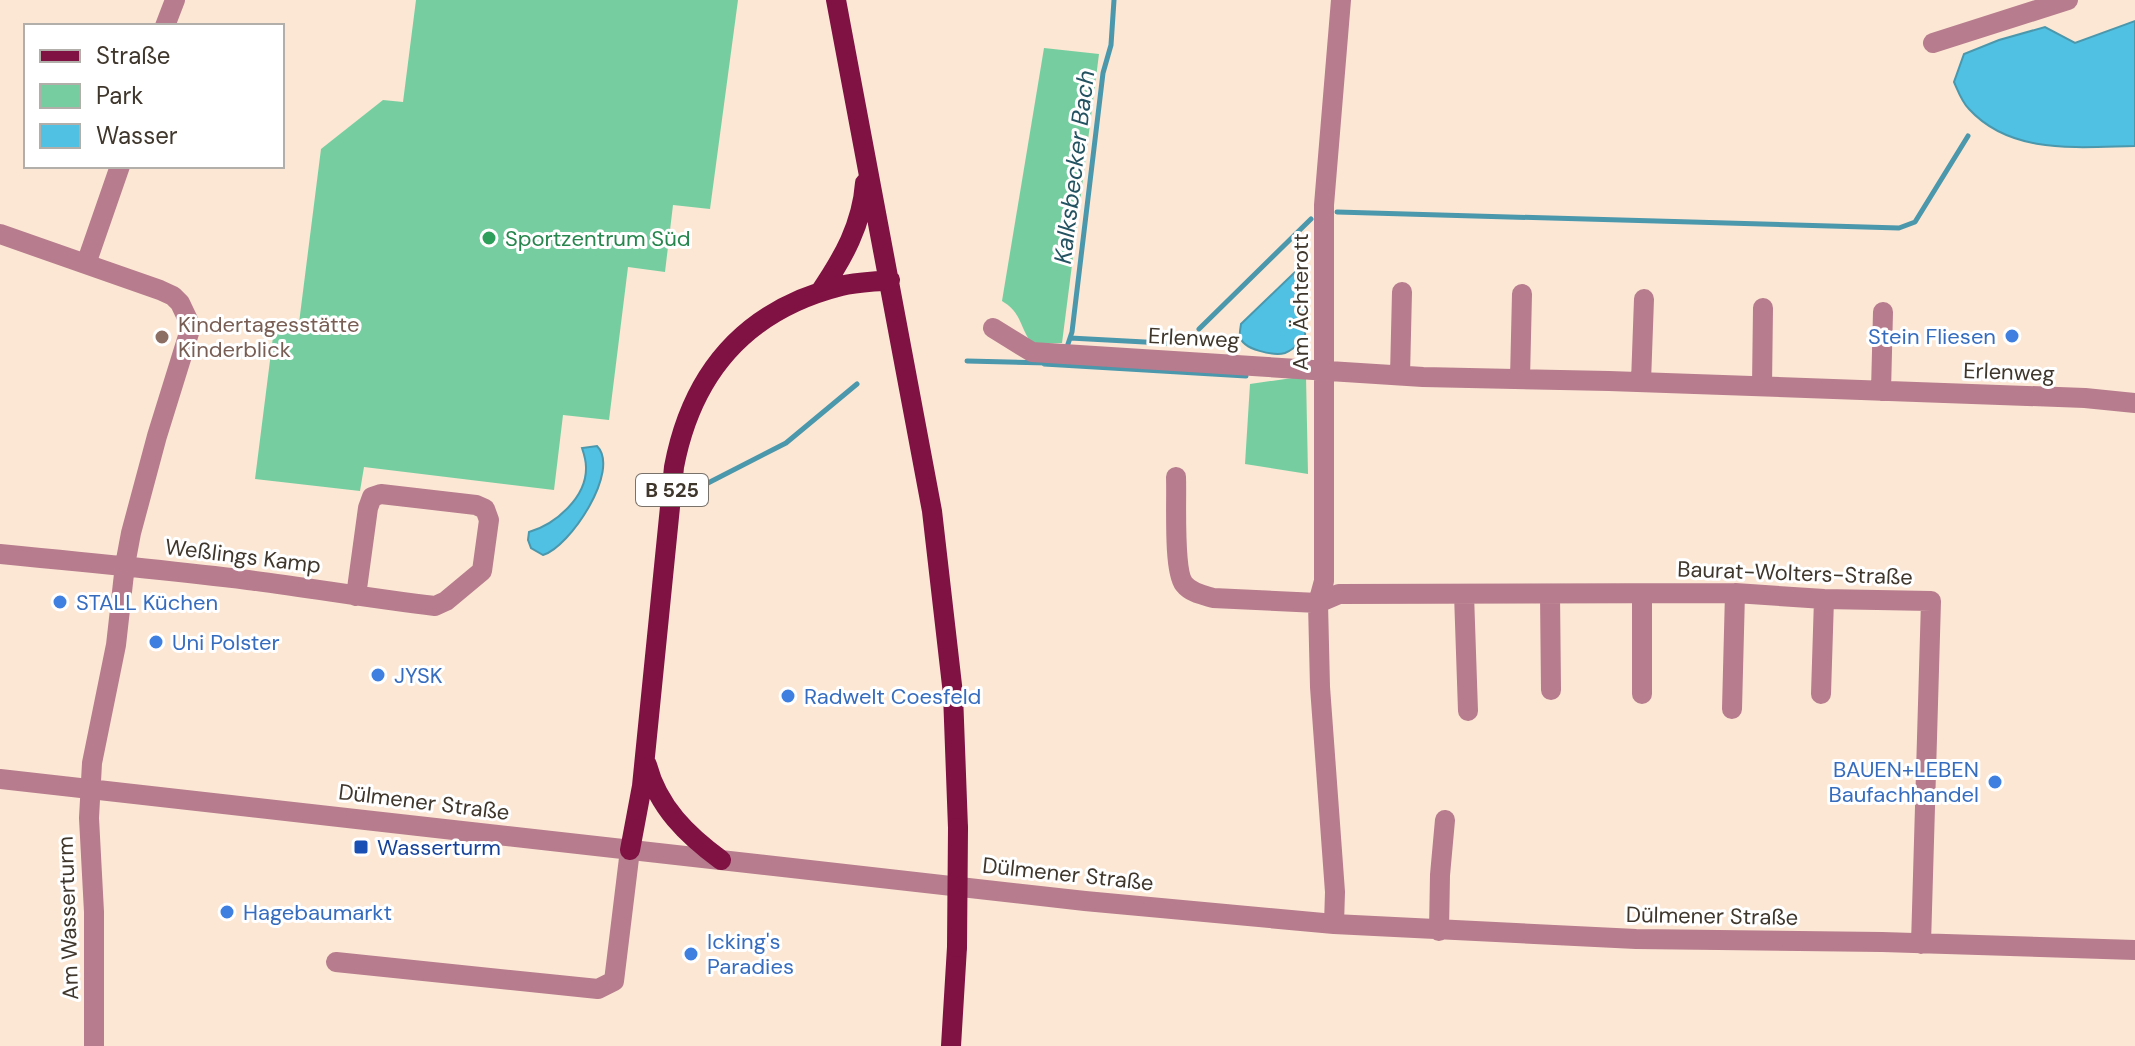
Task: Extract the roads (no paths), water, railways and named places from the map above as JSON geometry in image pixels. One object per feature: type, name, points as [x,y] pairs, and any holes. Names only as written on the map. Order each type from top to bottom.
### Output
[{"type":"main road","points":[[836,0],[932,511],[943,589],[953,694],[958,828],[957,947],[951,1044]]},
{"type":"main road","points":[[820,292],[855,233],[864,202],[867,162]]},
{"type":"main road","name":"B 525","points":[[630,850],[638,814],[674,467],[689,412],[706,378],[742,335],[775,312],[820,292],[845,285],[890,280]]},
{"type":"main road","points":[[643,753],[652,784],[673,817],[694,840],[721,860]]},
{"type":"street","points":[[166,24],[175,0]]},
{"type":"street","name":"Am Ächterott","points":[[1334,924],[1335,892],[1320,687],[1318,603],[1324,581],[1324,205],[1341,0]]},
{"type":"street","points":[[1933,43],[2068,0]]},
{"type":"street","points":[[86,264],[119,168]]},
{"type":"street","points":[[0,234],[173,296],[189,322],[189,333],[157,436],[125,565],[116,645],[89,789]]},
{"type":"street","points":[[1400,375],[1402,292]]},
{"type":"street","points":[[1520,379],[1522,294]]},
{"type":"street","points":[[1641,382],[1644,299]]},
{"type":"street","points":[[1762,386],[1763,308]]},
{"type":"street","points":[[1881,391],[1883,312]]},
{"type":"street","name":"Erlenweg","points":[[993,328],[1032,352],[1400,375],[2085,398],[2135,403]]},
{"type":"street","points":[[1176,477],[1178,571],[1185,585],[1213,598],[1318,603]]},
{"type":"street","name":"Weßlings Kamp","points":[[0,554],[125,565],[356,596],[435,606],[482,571],[489,520],[485,509],[476,505],[381,494],[372,497],[356,596]]},
{"type":"street","points":[[1732,709],[1735,593]]},
{"type":"street","name":"Baurat-Wolters-Straße","points":[[1318,603],[1339,594],[1735,593],[1931,601],[1921,944]]},
{"type":"street","points":[[1464,594],[1468,711]]},
{"type":"street","points":[[1550,594],[1551,690]]},
{"type":"street","points":[[1642,594],[1642,694]]},
{"type":"street","points":[[1821,694],[1824,599]]},
{"type":"street","name":"Dülmener Straße","points":[[0,779],[1085,901],[1334,924],[1439,931],[1768,943],[2135,950]]},
{"type":"street","name":"Am Wasserturm","points":[[89,789],[94,912],[94,1046]]},
{"type":"street","points":[[1439,931],[1445,820]]},
{"type":"street","points":[[336,962],[598,989],[614,981],[630,850]]},
{"type":"water","points":[[2135,21],[2135,146],[2046,145],[2005,134],[1986,124],[1969,109],[1954,82],[1964,54],[1999,40],[2045,27],[2075,43]]},
{"type":"water","points":[[1295,272],[1305,293],[1305,337],[1291,350],[1280,354],[1246,345],[1240,335],[1241,324]]},
{"type":"water","points":[[597,446],[603,457],[598,489],[566,538],[543,555],[531,548],[529,532],[559,516],[576,499],[585,478],[582,448]]},
{"type":"waterway","name":"Kalksbecker Bach","points":[[1068,344],[1072,332],[1103,73],[1111,45],[1114,0]]},
{"type":"waterway","points":[[1337,212],[1899,228],[1915,222],[1968,136]]},
{"type":"waterway","points":[[1199,329],[1311,219]]},
{"type":"waterway","points":[[1070,338],[1182,344],[1189,340]]},
{"type":"waterway","points":[[967,361],[1048,363]]},
{"type":"waterway","points":[[1044,364],[1246,376]]},
{"type":"waterway","points":[[708,483],[786,443],[857,384]]},
{"type":"place","name":"Sportzentrum Süd","points":[[489,238]]},
{"type":"place","name":"Stein Fliesen","points":[[2012,336]]},
{"type":"place","name":"Kindertagesstätte Kinderblick","points":[[162,337]]},
{"type":"place","name":"STALL Küchen","points":[[60,602]]},
{"type":"place","name":"Uni Polster","points":[[156,642]]},
{"type":"place","name":"JYSK","points":[[378,675]]},
{"type":"place","name":"Radwelt Coesfeld","points":[[788,696]]},
{"type":"place","name":"BAUEN+LEBEN Baufachhandel","points":[[1995,782]]},
{"type":"place","name":"Wasserturm","points":[[361,847]]},
{"type":"place","name":"Hagebaumarkt","points":[[227,912]]},
{"type":"place","name":"Icking's Paradies","points":[[691,954]]}]
